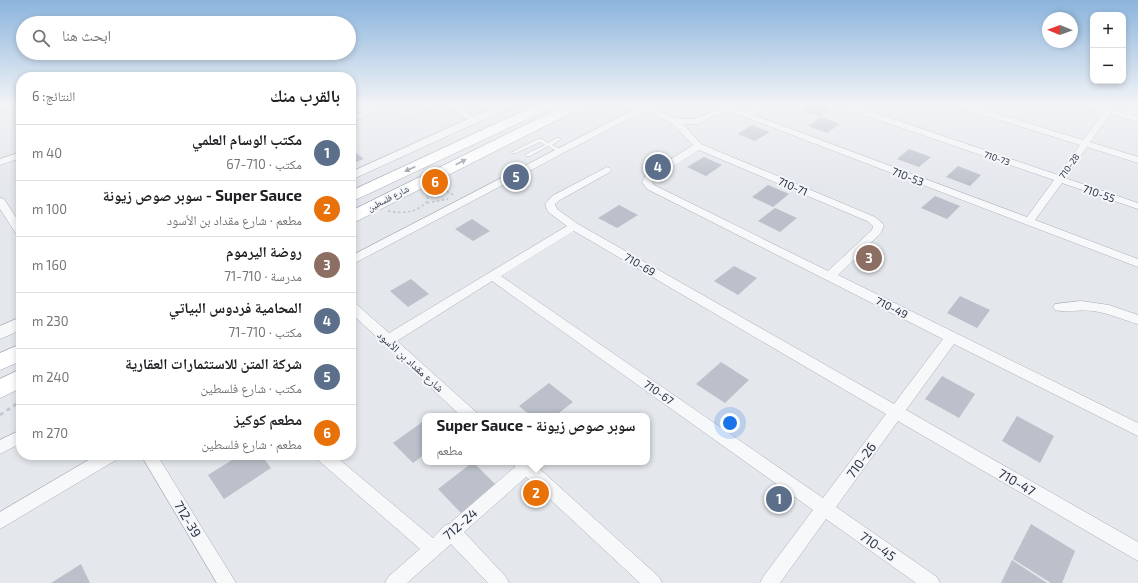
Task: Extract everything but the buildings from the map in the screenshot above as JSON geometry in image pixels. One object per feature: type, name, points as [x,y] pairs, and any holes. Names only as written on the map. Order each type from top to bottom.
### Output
[{"type":"main road","name":"شارع فلسطين","points":[[356,194],[487,132]]},
{"type":"main road","name":"شارع فلسطين","points":[[356,214],[521,132]]},
{"type":"main road","points":[[356,189],[375,185]]},
{"type":"main road","points":[[0,362],[16,355]]},
{"type":"main road","points":[[0,389],[16,381]]},
{"type":"street","points":[[356,174],[447,132]]},
{"type":"street","points":[[356,258],[596,132]]},
{"type":"street","points":[[685,132],[698,146]]},
{"type":"street","name":"710-53","points":[[793,132],[1138,263]]},
{"type":"street","name":"710-73","points":[[923,132],[1060,179]]},
{"type":"street","points":[[1048,132],[1138,160]]},
{"type":"street","name":"710-28","points":[[1029,222],[1093,132]]},
{"type":"street","name":"710-49","points":[[698,146],[649,177],[647,182],[650,187],[1138,430]]},
{"type":"street","name":"710-71","points":[[698,146],[871,219],[879,225],[877,231],[830,276]]},
{"type":"street","points":[[0,162],[16,157]]},
{"type":"street","name":"710-69","points":[[607,170],[556,198],[550,204],[552,210],[574,226],[896,412]]},
{"type":"street","name":"710-55","points":[[1060,179],[1138,206]]},
{"type":"street","points":[[0,201],[16,223]]},
{"type":"street","points":[[388,340],[574,226]]},
{"type":"street","name":"710-67","points":[[493,276],[825,509]]},
{"type":"street","points":[[1059,307],[1078,304],[1110,308],[1138,320]]},
{"type":"street","name":"شارع مقداد بن الأسود","points":[[356,311],[468,413]]},
{"type":"street","points":[[0,333],[16,326]]},
{"type":"street","name":"710-26","points":[[769,583],[952,337]]},
{"type":"street","name":"710-47","points":[[896,412],[1138,552]]},
{"type":"street","points":[[0,447],[16,439]]},
{"type":"street","points":[[0,521],[103,460]]},
{"type":"street","name":"712-39","points":[[152,460],[227,583]]},
{"type":"street","points":[[329,460],[432,548]]},
{"type":"street","name":"712-24","points":[[394,583],[523,465]]},
{"type":"street","points":[[525,465],[653,583]]},
{"type":"street","name":"710-45","points":[[825,509],[931,583]]},
{"type":"street","points":[[451,531],[500,583]]},
{"type":"lane","points":[[528,155],[559,139]]},
{"type":"lane","points":[[514,152],[540,140],[560,151]]},
{"type":"path","points":[[421,182],[428,198],[427,202]]},
{"type":"path","points":[[377,204],[390,212],[404,213],[420,209],[427,202],[441,199],[459,198],[421,182]]},
{"type":"path","points":[[0,415],[16,404]]},
{"type":"place","name":"المحامية فردوس البياتي","points":[[658,167]]},
{"type":"place","name":"شركة المتن للاستثمارات العقارية","points":[[516,177]]},
{"type":"place","name":"مطعم كوكيز","points":[[435,182]]},
{"type":"place","name":"روضة اليرموم","points":[[869,258]]},
{"type":"place","name":"Super Sauce - سوبر صوص زيونة","points":[[536,493]]},
{"type":"place","name":"مكتب الوسام العلمي","points":[[779,499]]}]
